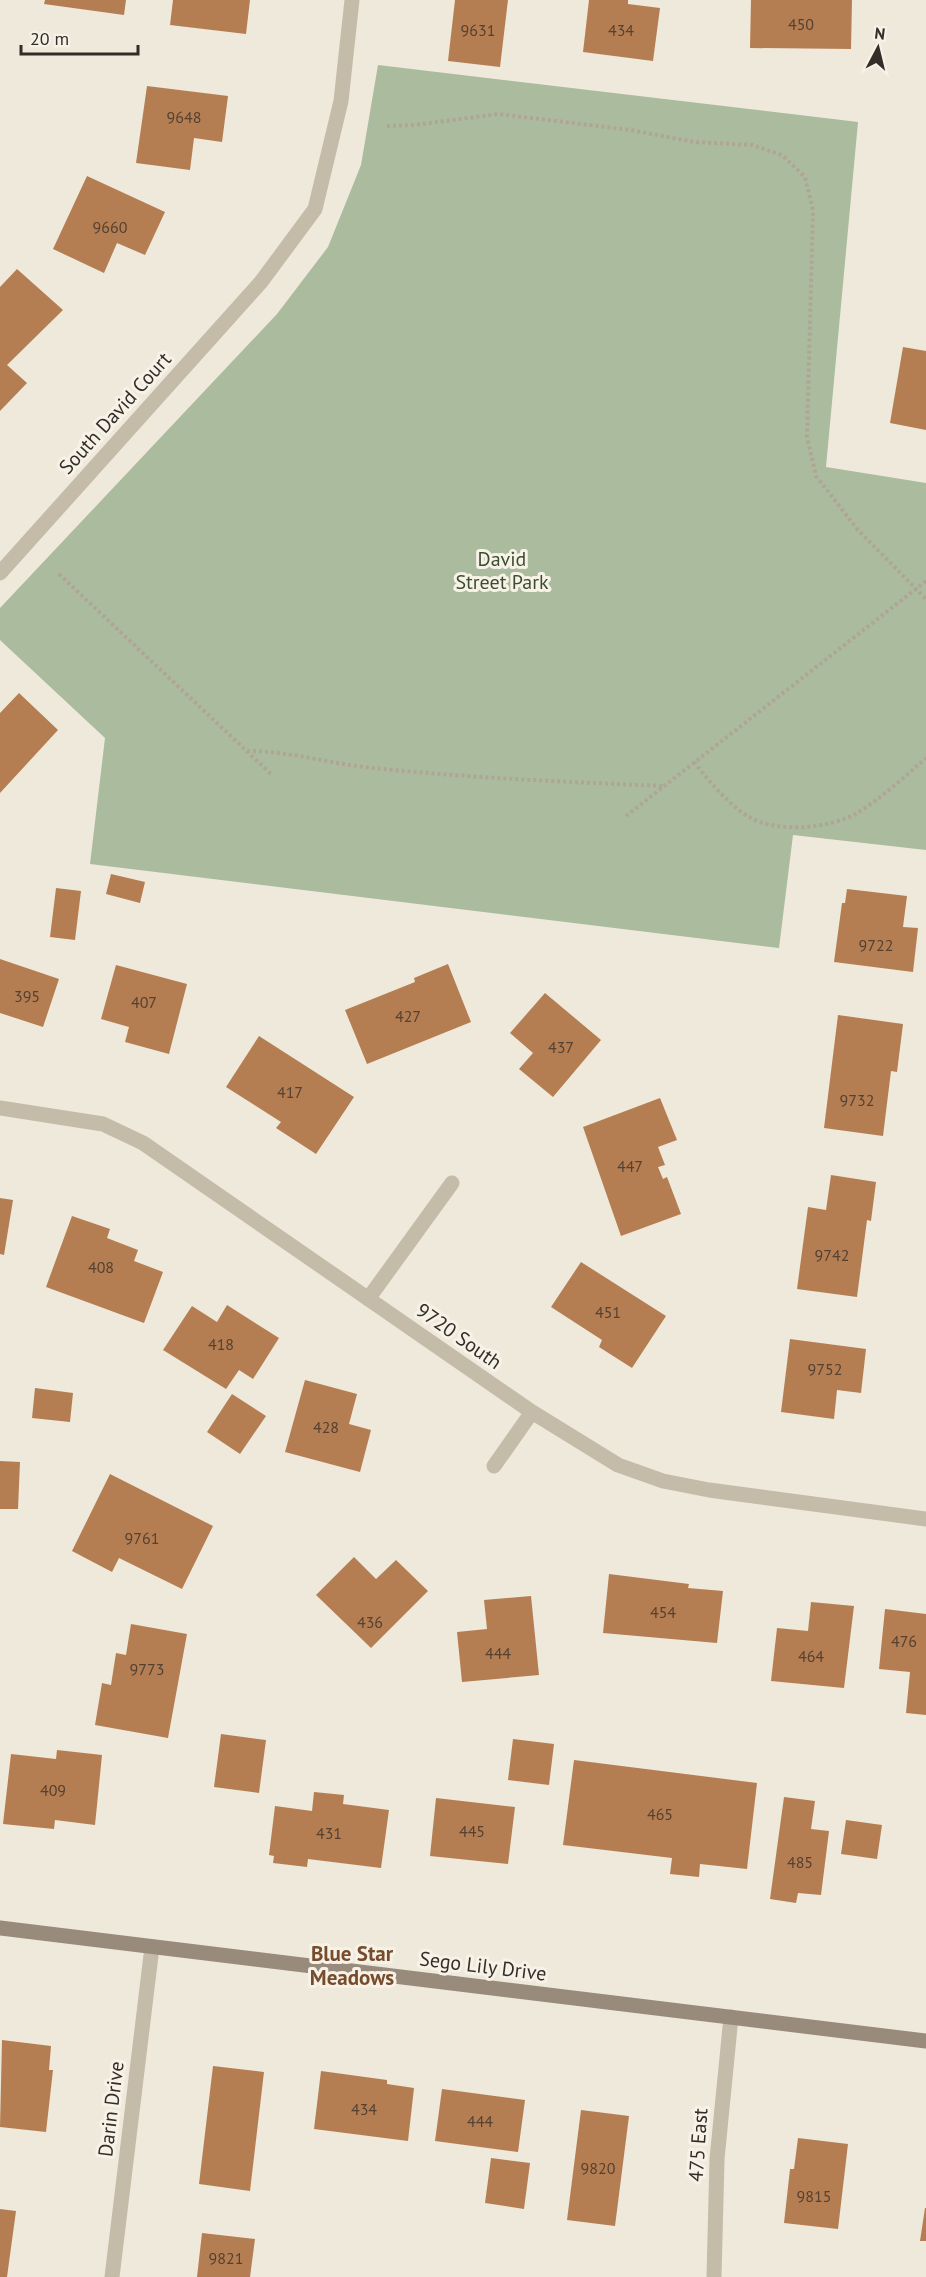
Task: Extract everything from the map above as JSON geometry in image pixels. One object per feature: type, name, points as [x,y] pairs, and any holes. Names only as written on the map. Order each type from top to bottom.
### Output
[{"type":"main road","name":"Sego Lily Drive","points":[[0,1928],[926,2041]]},
{"type":"street","name":"South David Court","points":[[0,573],[261,282],[315,208],[340,101],[352,0]]},
{"type":"street","name":"9720 South","points":[[0,1108],[103,1124],[143,1143],[532,1412],[618,1465],[663,1480],[709,1490],[926,1519]]},
{"type":"street","points":[[368,1299],[452,1183]]},
{"type":"street","points":[[494,1466],[532,1412]]},
{"type":"street","name":"Darin Drive","points":[[112,2277],[152,1947]]},
{"type":"street","name":"475 East","points":[[714,2277],[717,2159],[731,2017]]},
{"type":"path","points":[[387,126],[415,125],[498,114],[631,130],[694,142],[722,141],[752,145],[782,155],[805,177],[813,210],[807,437],[816,476],[858,530],[918,588],[926,599]]},
{"type":"path","points":[[59,574],[271,774]]},
{"type":"path","points":[[626,816],[926,581]]},
{"type":"path","points":[[247,750],[278,751],[342,765],[435,774],[665,786]]},
{"type":"path","points":[[694,762],[718,793],[748,817],[786,827],[820,827],[854,815],[868,806],[926,758]]},
{"type":"green space","name":"David Street Park","points":[[378,65],[858,122],[826,467],[926,483],[926,850],[793,835],[779,948],[90,864],[105,738],[0,640],[0,608],[277,314],[328,247],[361,165]]},
{"type":"building","points":[[45,0],[126,0],[124,15],[44,4]]},
{"type":"building","points":[[173,0],[250,0],[246,34],[170,25]]},
{"type":"building","points":[[455,0],[508,0],[500,67],[448,61]]},
{"type":"building","points":[[589,0],[628,0],[628,4],[660,8],[653,61],[583,52]]},
{"type":"building","points":[[751,0],[852,0],[851,49],[750,48]]},
{"type":"building","points":[[147,86],[228,96],[222,142],[194,138],[190,170],[136,163]]},
{"type":"building","points":[[87,176],[165,212],[145,255],[117,243],[104,273],[53,249]]},
{"type":"building","points":[[17,269],[63,310],[7,365],[27,383],[0,411],[0,287]]},
{"type":"building","points":[[903,347],[926,351],[926,430],[890,423]]},
{"type":"building","points":[[19,693],[58,730],[0,793],[0,713]]},
{"type":"building","points":[[111,874],[145,882],[140,903],[106,894]]},
{"type":"building","points":[[56,888],[81,891],[75,940],[50,937]]},
{"type":"building","points":[[847,889],[907,896],[903,927],[918,928],[913,972],[834,962],[842,903],[845,903]]},
{"type":"building","points":[[0,959],[59,979],[43,1027],[0,1013]]},
{"type":"building","points":[[448,964],[471,1022],[367,1064],[345,1010],[415,982],[414,978]]},
{"type":"building","points":[[116,965],[187,984],[169,1054],[125,1042],[129,1027],[101,1019]]},
{"type":"building","points":[[545,993],[601,1040],[553,1097],[519,1069],[533,1053],[510,1033]]},
{"type":"building","points":[[838,1015],[903,1024],[897,1072],[891,1071],[883,1136],[824,1128]]},
{"type":"building","points":[[259,1036],[354,1097],[316,1154],[276,1128],[281,1122],[226,1087]]},
{"type":"building","points":[[660,1098],[677,1140],[658,1147],[665,1165],[658,1167],[663,1179],[667,1177],[681,1214],[621,1236],[583,1127]]},
{"type":"building","points":[[831,1175],[876,1182],[871,1221],[867,1220],[857,1297],[797,1289],[808,1207],[826,1210]]},
{"type":"building","points":[[0,1198],[13,1200],[4,1255],[0,1254]]},
{"type":"building","points":[[72,1216],[110,1229],[107,1238],[138,1250],[134,1261],[163,1272],[144,1323],[46,1287]]},
{"type":"building","points":[[581,1262],[666,1316],[632,1368],[599,1347],[602,1340],[551,1307]]},
{"type":"building","points":[[227,1305],[279,1338],[253,1379],[239,1370],[226,1389],[163,1350],[192,1306],[217,1322]]},
{"type":"building","points":[[790,1339],[866,1349],[861,1393],[837,1390],[834,1419],[781,1412]]},
{"type":"building","points":[[305,1380],[357,1394],[349,1424],[371,1430],[360,1472],[285,1452]]},
{"type":"building","points":[[35,1388],[73,1393],[70,1422],[32,1418]]},
{"type":"building","points":[[232,1394],[266,1416],[240,1454],[207,1432]]},
{"type":"building","points":[[0,1461],[20,1462],[18,1509],[0,1509]]},
{"type":"building","points":[[110,1474],[213,1526],[182,1589],[119,1558],[112,1572],[72,1551]]},
{"type":"building","points":[[354,1557],[376,1579],[396,1560],[428,1591],[371,1648],[316,1595]]},
{"type":"building","points":[[609,1574],[689,1584],[688,1588],[723,1591],[717,1643],[603,1633]]},
{"type":"building","points":[[531,1596],[539,1675],[462,1682],[457,1632],[487,1629],[484,1600]]},
{"type":"building","points":[[811,1602],[854,1606],[844,1688],[771,1681],[777,1628],[808,1631]]},
{"type":"building","points":[[885,1609],[926,1614],[926,1715],[906,1713],[910,1672],[879,1669]]},
{"type":"building","points":[[131,1624],[187,1634],[168,1738],[95,1725],[102,1683],[111,1685],[116,1653],[126,1655]]},
{"type":"building","points":[[221,1734],[266,1740],[259,1793],[214,1787]]},
{"type":"building","points":[[513,1739],[554,1744],[549,1785],[508,1780]]},
{"type":"building","points":[[57,1750],[102,1755],[95,1825],[55,1820],[54,1829],[3,1824],[11,1754],[56,1759]]},
{"type":"building","points":[[574,1760],[757,1783],[747,1869],[700,1864],[699,1877],[670,1874],[672,1858],[563,1845]]},
{"type":"building","points":[[314,1792],[344,1795],[343,1804],[389,1810],[381,1868],[308,1859],[307,1867],[273,1863],[274,1856],[269,1855],[275,1806],[312,1811]]},
{"type":"building","points":[[784,1797],[815,1801],[811,1829],[829,1831],[821,1895],[798,1893],[796,1903],[770,1899]]},
{"type":"building","points":[[436,1798],[515,1807],[508,1864],[430,1856]]},
{"type":"building","points":[[846,1820],[882,1825],[877,1859],[841,1854]]},
{"type":"building","points":[[2,2040],[51,2046],[49,2070],[53,2070],[46,2132],[0,2127]]},
{"type":"building","points":[[213,2066],[264,2072],[250,2191],[199,2184]]},
{"type":"building","points":[[321,2071],[387,2080],[387,2084],[414,2088],[408,2141],[314,2129]]},
{"type":"building","points":[[442,2089],[525,2100],[518,2152],[435,2141]]},
{"type":"building","points":[[581,2110],[629,2116],[615,2226],[567,2220]]},
{"type":"building","points":[[798,2138],[848,2144],[838,2229],[784,2223],[790,2169],[794,2169]]},
{"type":"building","points":[[491,2158],[530,2163],[524,2209],[485,2203]]},
{"type":"building","points":[[925,2208],[926,2241],[920,2241]]},
{"type":"building","points":[[0,2209],[16,2211],[7,2277],[0,2277]]},
{"type":"building","points":[[202,2233],[255,2239],[250,2277],[197,2277]]},
{"type":"district","name":"Blue Star Meadows","points":[[352,1966]]}]
